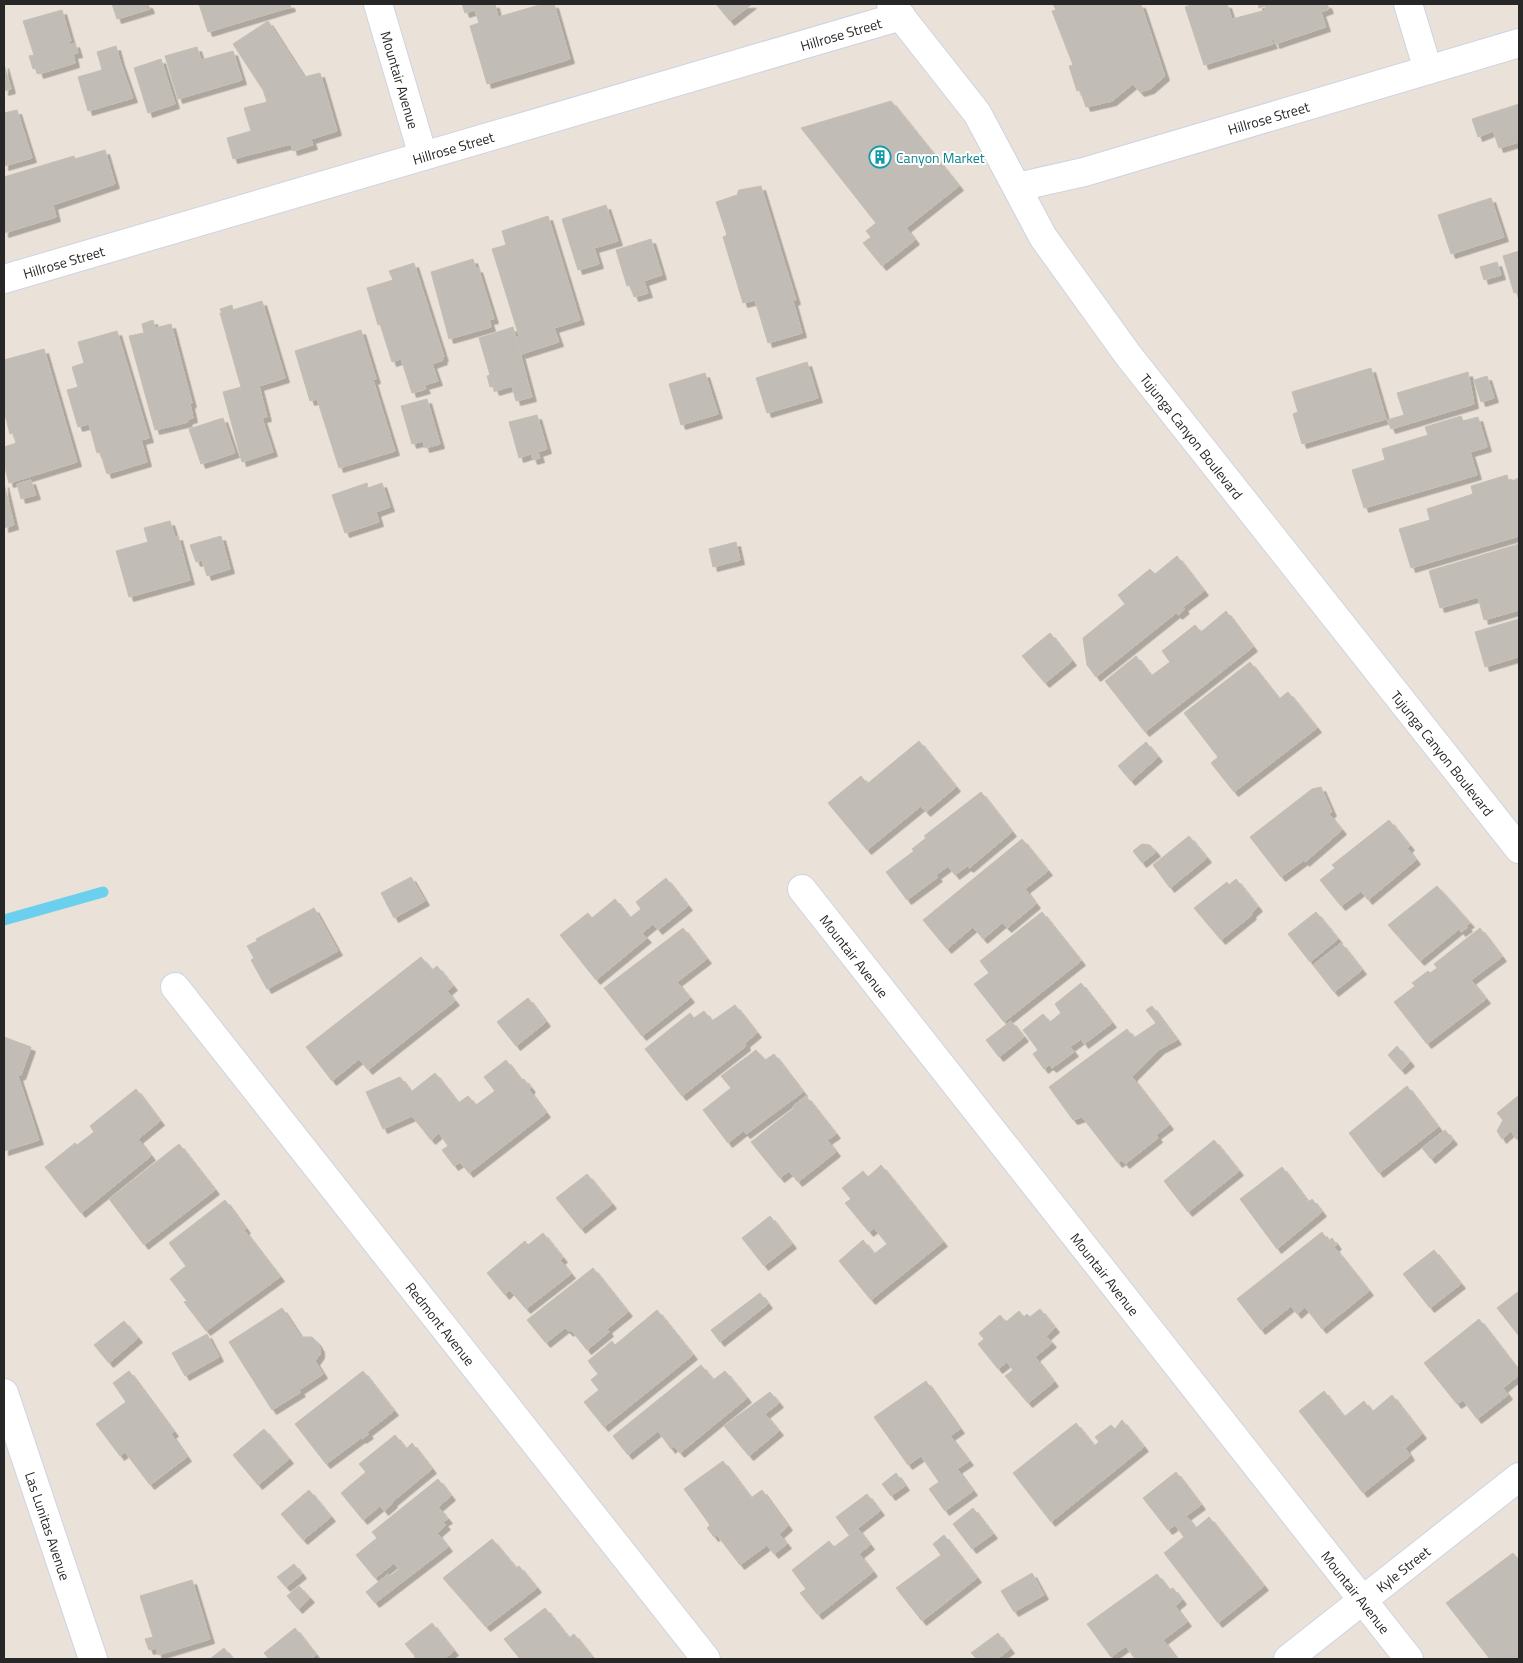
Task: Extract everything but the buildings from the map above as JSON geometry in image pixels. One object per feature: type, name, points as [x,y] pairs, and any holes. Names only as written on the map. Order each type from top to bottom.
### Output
[{"type":"street","name":"Mountair Avenue","points":[[378,4],[423,156]]},
{"type":"street","points":[[1408,4],[1428,70]]},
{"type":"street","name":"Hillrose Street","points":[[4,279],[423,156],[896,10]]},
{"type":"street","name":"Tujunga Canyon Boulevard","points":[[896,10],[977,113],[1018,187],[1042,236],[1128,355],[1519,849]]},
{"type":"street","name":"Hillrose Street","points":[[1018,187],[1084,172],[1519,44]]},
{"type":"street","name":"Mountair Avenue","points":[[802,889],[1410,1659]]},
{"type":"street","name":"Redmont Avenue","points":[[176,987],[706,1659]]},
{"type":"street","name":"Las Lunitas Avenue","points":[[4,1392],[93,1659]]},
{"type":"street","name":"Kyle Street","points":[[1288,1659],[1519,1477]]},
{"type":"waterway","points":[[4,920],[103,892]]},
{"type":"place","name":"Canyon Market","points":[[880,157]]}]
